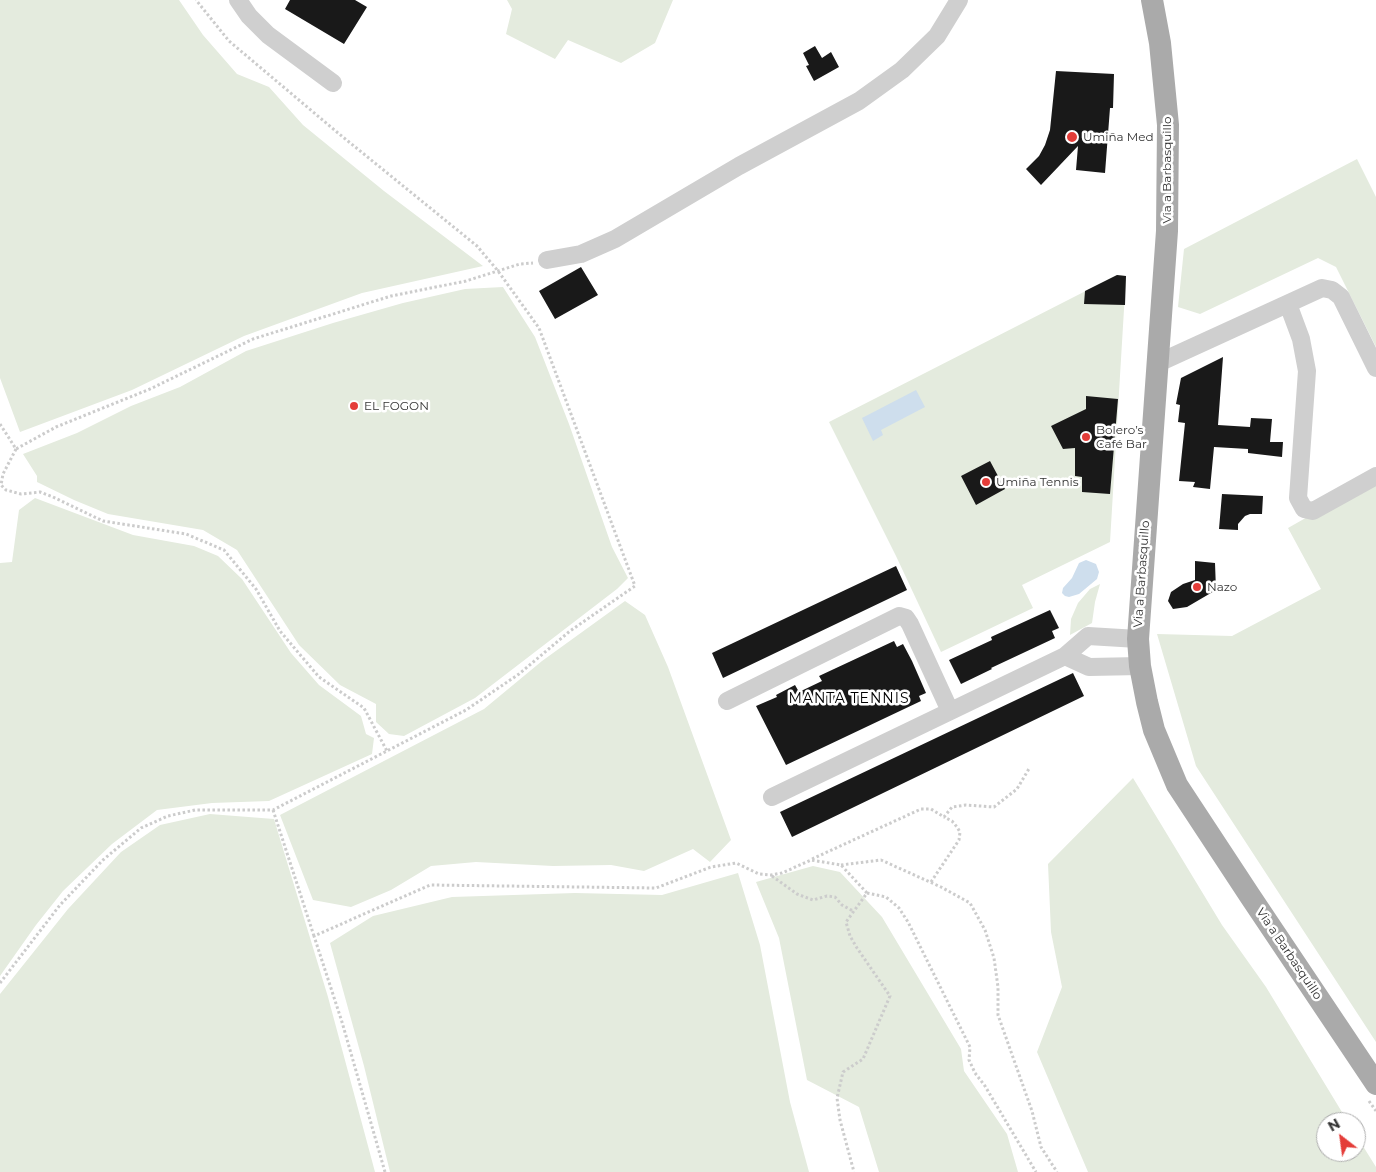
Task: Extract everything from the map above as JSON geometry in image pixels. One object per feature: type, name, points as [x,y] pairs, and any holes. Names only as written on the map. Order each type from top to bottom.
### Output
[{"type":"main road","name":"Via a Barbasquillo","points":[[1152,0],[1160,43],[1168,125],[1167,231],[1156,364],[1138,638],[1140,666],[1154,730],[1177,785],[1250,896],[1370,1090]]},
{"type":"street","points":[[238,0],[249,16],[268,35],[333,83]]},
{"type":"street","points":[[548,260],[581,254],[615,239],[739,166],[858,100],[902,70],[937,36],[959,0]]},
{"type":"street","points":[[1156,364],[1322,288],[1332,290],[1341,297],[1376,368]]},
{"type":"street","points":[[1288,304],[1301,339],[1306,371],[1304,435],[1298,498],[1304,509],[1313,511],[1376,476]]},
{"type":"street","points":[[727,701],[899,616],[906,618],[910,624],[950,711]]},
{"type":"street","points":[[772,797],[1065,656],[1088,636],[1138,638]]},
{"type":"street","points":[[1065,656],[1089,667],[1140,666]]},
{"type":"path","points":[[0,983],[60,905],[103,860],[141,828],[168,816],[195,810],[273,810],[466,710],[520,674],[570,631],[635,586],[539,328],[498,271],[477,246],[229,41],[196,0]]},
{"type":"path","points":[[387,751],[364,708],[319,677],[280,631],[256,589],[224,550],[186,534],[103,521],[40,492],[21,494],[6,490],[1,485],[3,474],[16,449],[56,427],[150,389],[253,339],[391,296],[466,281],[520,264]]},
{"type":"path","points":[[0,424],[16,449]]},
{"type":"path","points":[[944,817],[952,807],[966,805],[994,807],[1017,789],[1030,767]]},
{"type":"path","points":[[314,936],[430,884],[656,888],[711,867],[736,863],[759,874],[771,875],[782,873],[921,809],[931,810],[952,821],[960,832],[959,840],[931,882]]},
{"type":"path","points":[[273,810],[342,1022],[385,1172]]},
{"type":"path","points":[[811,860],[840,865],[882,860],[931,882],[970,903],[985,930],[994,958],[998,987],[998,1015],[1032,1111],[1041,1147],[1057,1172]]},
{"type":"path","points":[[840,865],[867,893],[886,897],[899,908],[908,922],[970,1047],[969,1060],[975,1073],[1036,1172]]},
{"type":"path","points":[[771,875],[797,894],[813,900],[827,896],[836,897],[842,905],[853,911]]},
{"type":"path","points":[[854,1172],[840,1120],[837,1098],[843,1072],[863,1059],[890,996],[850,936],[846,922],[867,893]]},
{"type":"path","points":[[1370,1090],[1376,1112]]},
{"type":"shaded area","points":[[0,0],[179,0],[203,35],[237,74],[269,87],[303,125],[384,191],[483,266],[362,293],[244,336],[132,390],[20,432],[0,378]]},
{"type":"shaded area","points":[[507,0],[673,0],[655,43],[621,63],[568,40],[555,59],[506,34],[512,9]]},
{"type":"shaded area","points":[[1357,159],[1376,197],[1376,347],[1336,267],[1318,258],[1200,314],[1178,307],[1184,249]]},
{"type":"shaded area","name":"Umiña Tennis","points":[[1117,275],[1126,276],[1110,542],[1022,585],[1033,608],[941,652],[896,556],[829,422]]},
{"type":"shaded area","points":[[503,287],[535,337],[569,424],[612,547],[628,578],[617,589],[475,698],[404,736],[389,734],[376,722],[376,704],[340,685],[299,645],[237,550],[203,530],[108,514],[74,500],[37,482],[37,476],[23,454],[77,433],[131,406],[180,387],[246,351],[403,303],[465,289]]},
{"type":"shaded area","points":[[1376,478],[1376,1042],[1196,766],[1157,634],[1232,636],[1321,589],[1288,528]]},
{"type":"shaded area","points":[[35,498],[133,535],[194,546],[218,556],[242,579],[291,653],[319,685],[361,716],[366,734],[374,738],[372,754],[269,801],[212,803],[157,810],[112,844],[63,891],[0,976],[0,563],[12,562],[19,510]]},
{"type":"shaded area","points":[[1100,584],[1092,623],[1070,635],[1071,619],[1078,603],[1090,589]]},
{"type":"shaded area","points":[[625,601],[645,615],[668,667],[731,840],[710,862],[693,849],[644,871],[611,865],[553,866],[476,862],[431,866],[391,890],[351,907],[313,900],[280,815],[484,709],[542,661]]},
{"type":"shaded area","points":[[1133,778],[1222,925],[1266,987],[1342,1112],[1316,1112],[1316,1162],[1366,1162],[1366,1151],[1376,1167],[1376,1172],[1088,1172],[1037,1052],[1062,987],[1051,932],[1048,864]]},
{"type":"shaded area","points":[[210,814],[274,819],[328,997],[375,1172],[0,1172],[0,994],[68,909],[121,852],[160,825]]},
{"type":"shaded area","points":[[813,866],[840,872],[882,917],[961,1049],[964,1071],[1007,1134],[1018,1172],[879,1172],[859,1107],[807,1080],[779,938],[756,882]]},
{"type":"shaded area","points":[[738,873],[760,945],[790,1102],[809,1172],[390,1172],[364,1066],[330,943],[373,916],[452,897],[575,893],[662,895]]},
{"type":"water","points":[[916,390],[925,407],[881,430],[883,435],[873,441],[862,418]]},
{"type":"water","points":[[1086,560],[1096,564],[1099,572],[1097,579],[1079,594],[1069,597],[1065,596],[1062,593],[1063,588],[1072,578],[1079,563]]},
{"type":"building","points":[[290,0],[355,0],[367,7],[344,44],[285,9]]},
{"type":"building","points":[[815,46],[822,58],[831,52],[839,67],[814,81],[806,66],[809,65],[803,53]]},
{"type":"building","points":[[1056,71],[1114,74],[1113,108],[1110,108],[1105,173],[1076,170],[1078,146],[1041,185],[1026,169],[1039,156],[1050,130]]},
{"type":"building","points":[[581,267],[598,295],[555,319],[539,291]]},
{"type":"building","points":[[1117,275],[1126,276],[1125,305],[1084,304],[1085,291]]},
{"type":"building","points":[[1223,357],[1218,425],[1250,427],[1251,418],[1272,419],[1270,442],[1283,442],[1282,457],[1248,453],[1248,449],[1214,447],[1210,489],[1193,487],[1195,482],[1179,481],[1185,423],[1178,422],[1180,405],[1176,404],[1181,378]]},
{"type":"building","name":"Bolero’s Café Bar","points":[[1086,396],[1118,399],[1110,494],[1082,492],[1082,477],[1075,476],[1075,448],[1063,449],[1051,426],[1086,409]]},
{"type":"building","points":[[990,461],[1005,489],[976,505],[961,476]]},
{"type":"building","points":[[1222,494],[1263,496],[1262,514],[1245,516],[1238,524],[1238,530],[1219,529]]},
{"type":"building","name":"Nazo","points":[[1195,561],[1215,563],[1216,590],[1187,607],[1173,609],[1168,601],[1171,592],[1183,584],[1195,580]]},
{"type":"building","points":[[896,566],[907,590],[723,678],[712,653]]},
{"type":"building","points":[[1050,610],[1059,628],[1052,631],[1055,638],[961,684],[949,660],[992,640],[991,637]]},
{"type":"building","points":[[894,641],[897,647],[903,644],[912,661],[926,693],[919,696],[921,701],[786,765],[756,706],[777,697],[776,695],[795,685],[799,692],[822,681],[819,676]]},
{"type":"building","points":[[1073,673],[1084,696],[792,837],[780,812]]},
{"type":"place","name":"Umiña Med","points":[[1072,137]]},
{"type":"place","name":"EL FOGON","points":[[354,406]]},
{"type":"place","name":"Bolero’s Café Bar","points":[[1086,437]]},
{"type":"place","name":"Umiña Tennis","points":[[986,482]]},
{"type":"place","name":"Nazo","points":[[1197,587]]},
{"type":"district","name":"MANTA TENNIS","points":[[849,699]]}]
